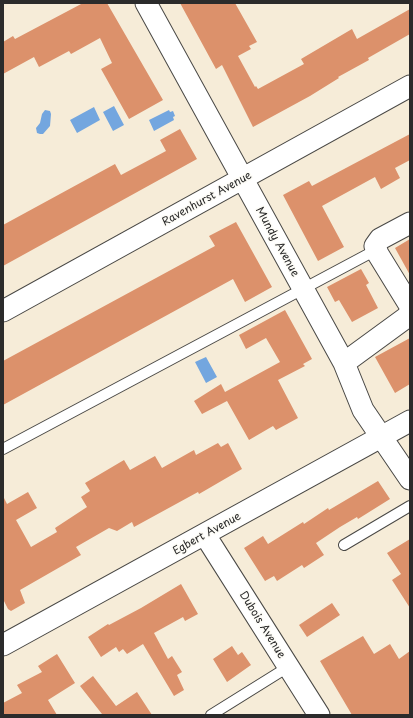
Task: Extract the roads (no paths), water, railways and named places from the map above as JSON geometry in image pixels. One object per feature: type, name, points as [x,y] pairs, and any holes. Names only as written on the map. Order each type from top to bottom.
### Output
[{"type":"street","name":"Mundy Avenue","points":[[146,3],[344,363],[363,410],[410,479]]},
{"type":"street","name":"Ravenhurst Avenue","points":[[3,311],[410,86]]},
{"type":"street","points":[[410,223],[380,239],[375,246],[410,306]]},
{"type":"street","points":[[344,363],[407,317],[410,312]]},
{"type":"street","name":"Egbert Avenue","points":[[3,645],[410,421]]},
{"type":"street","name":"Dubois Avenue","points":[[205,535],[319,715]]},
{"type":"lane","points":[[3,449],[376,250]]},
{"type":"lane","points":[[344,545],[410,506]]},
{"type":"lane","points":[[211,715],[288,667]]},
{"type":"water","points":[[114,106],[124,125],[113,131],[103,112]]},
{"type":"water","points":[[94,107],[100,120],[77,133],[70,120]]},
{"type":"water","points":[[45,110],[50,111],[51,114],[50,126],[43,134],[40,134],[37,133],[36,128],[40,123],[42,114]]},
{"type":"water","points":[[169,110],[170,112],[173,111],[175,116],[173,117],[174,120],[154,131],[149,120]]},
{"type":"water","points":[[206,357],[217,377],[206,383],[195,362]]}]
